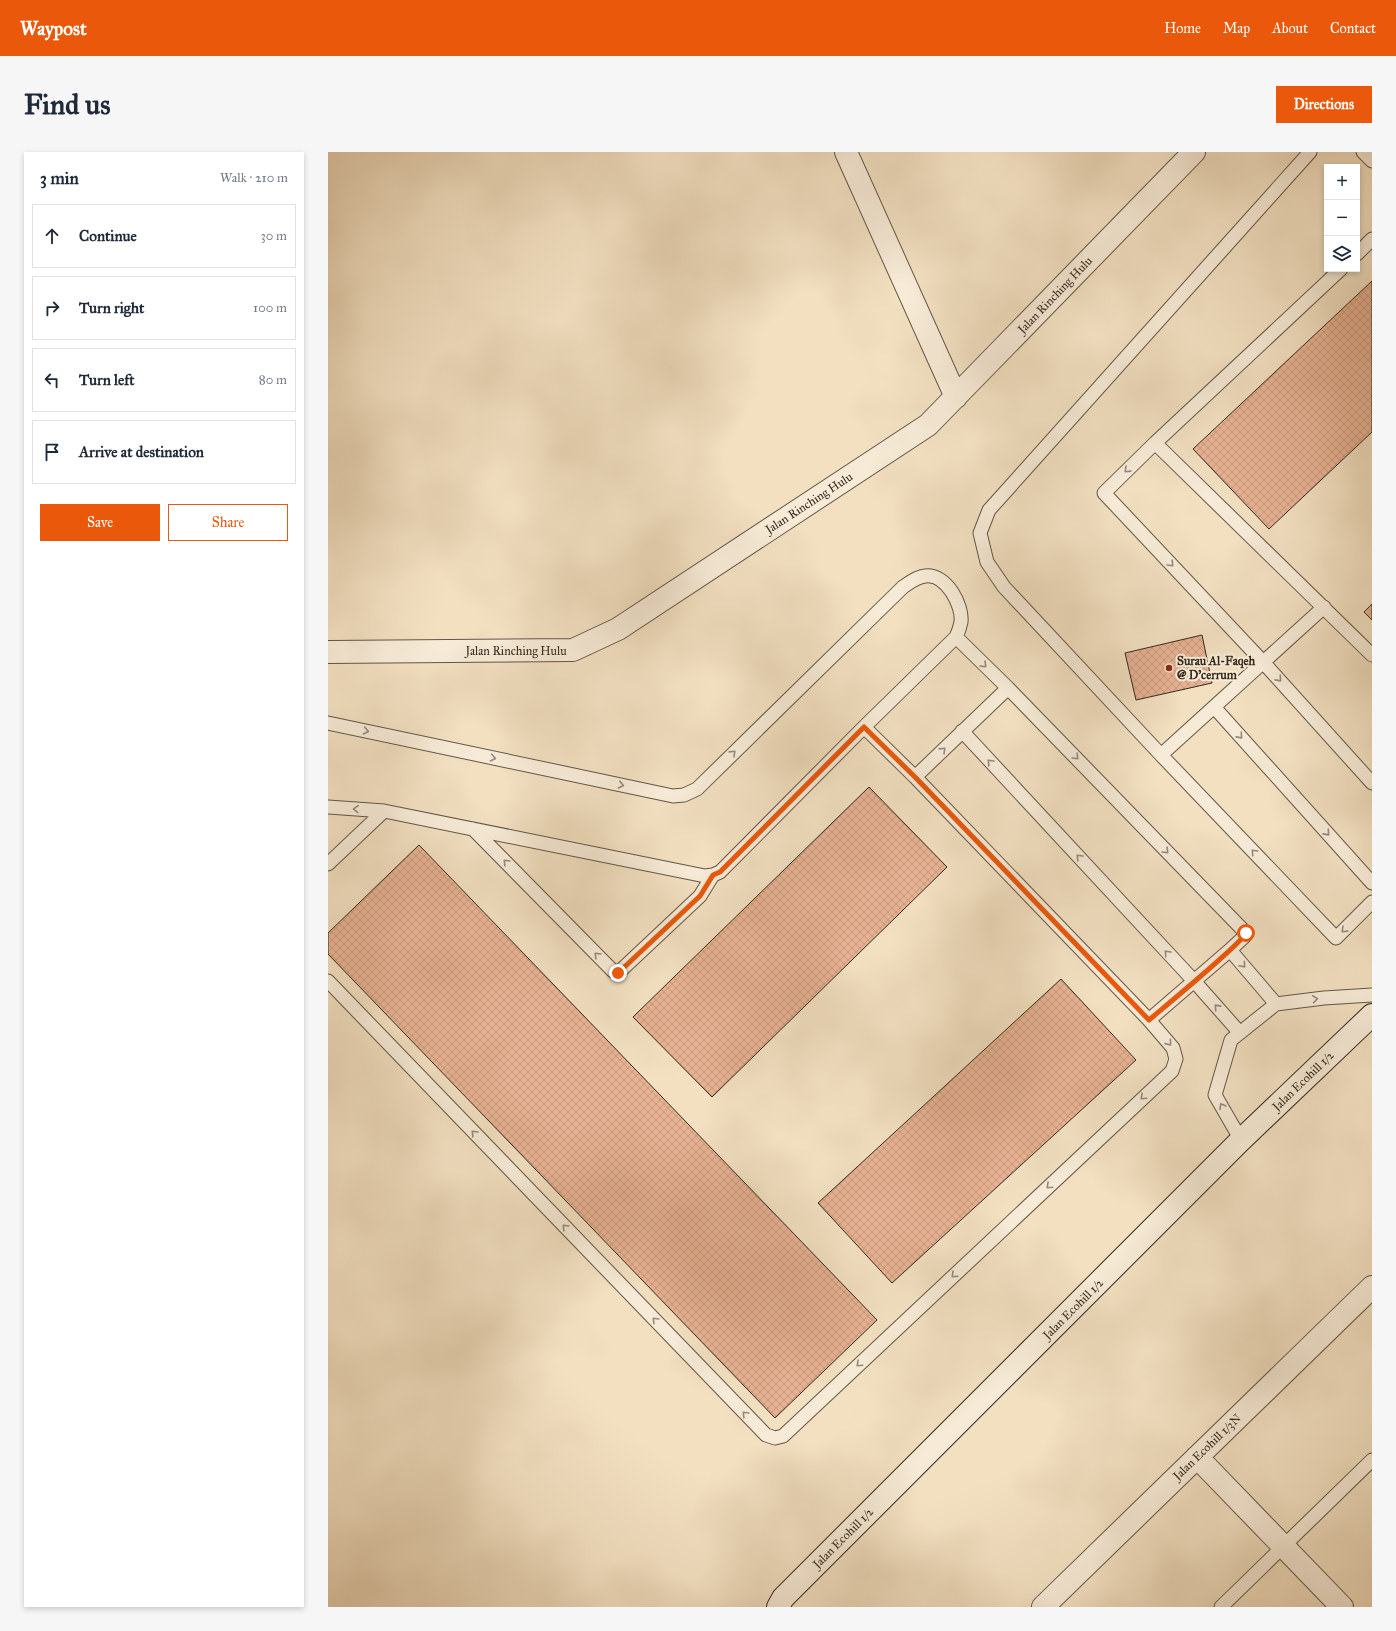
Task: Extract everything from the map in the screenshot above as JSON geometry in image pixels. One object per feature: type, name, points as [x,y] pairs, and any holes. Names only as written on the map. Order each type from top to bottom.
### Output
[{"type":"street","points":[[846,152],[956,397]]},
{"type":"street","name":"Jalan Rinching Hulu","points":[[328,652],[573,650],[618,628],[922,430],[956,397],[1194,152]]},
{"type":"street","name":"Jalan Ecohill 1/2","points":[[778,1607],[789,1593],[1241,1140],[1372,1015]]},
{"type":"street","name":"Jalan Ecohill 1/3N","points":[[1043,1607],[1372,1287]]},
{"type":"street","points":[[1197,1457],[1342,1607]]},
{"type":"lane","points":[[1310,152],[989,510],[980,533],[987,562],[1004,587],[1161,755],[1336,938],[1372,902]]},
{"type":"lane","points":[[1363,152],[1372,161]]},
{"type":"lane","points":[[1360,251],[1372,239]]},
{"type":"lane","points":[[1338,272],[1155,443],[1104,493],[1264,662],[1372,783]]},
{"type":"lane","points":[[1155,443],[1372,655]]},
{"type":"lane","points":[[328,723],[673,796],[684,795],[697,789],[903,587],[914,579],[926,575],[940,579],[950,590],[959,608],[961,622],[956,638],[864,727],[720,872],[713,875],[705,876],[384,811],[328,807]]},
{"type":"lane","points":[[1161,755],[1324,607]]},
{"type":"lane","points":[[956,638],[1008,688],[1246,933],[1245,936],[1230,950],[1149,1020]]},
{"type":"lane","points":[[915,777],[1008,688]]},
{"type":"lane","points":[[1214,707],[1372,883]]},
{"type":"lane","points":[[328,981],[766,1435],[775,1438],[783,1436],[1172,1071],[1176,1059],[1173,1048],[1149,1020],[915,777],[864,727]]},
{"type":"lane","points":[[962,731],[1194,981],[1240,1033]]},
{"type":"lane","points":[[328,864],[384,811]]},
{"type":"lane","points":[[473,829],[613,971],[618,973],[700,896],[713,875]]},
{"type":"lane","points":[[1230,950],[1276,1004]]},
{"type":"lane","points":[[1241,1140],[1215,1096],[1231,1040],[1276,1004],[1324,998],[1372,995]]},
{"type":"lane","points":[[1221,1607],[1372,1460]]},
{"type":"building","points":[[1372,281],[1372,432],[1269,529],[1193,449]]},
{"type":"building","points":[[1372,604],[1372,620],[1364,612]]},
{"type":"building","name":"Surau Al-Faqeh @ D'cerrum","points":[[1202,635],[1212,683],[1136,700],[1125,653]]},
{"type":"building","points":[[869,787],[947,867],[712,1097],[633,1017]]},
{"type":"building","points":[[419,845],[877,1320],[775,1418],[328,954],[328,933]]},
{"type":"building","points":[[1061,979],[1136,1060],[892,1283],[818,1203]]},
{"type":"place","name":"Surau Al-Faqeh @ D'cerrum","points":[[1169,668]]},
{"type":"route","points":[[618,973],[623,970],[700,896],[713,875],[720,872],[864,727],[915,777],[1149,1020],[1230,950],[1245,936],[1246,933]]}]
